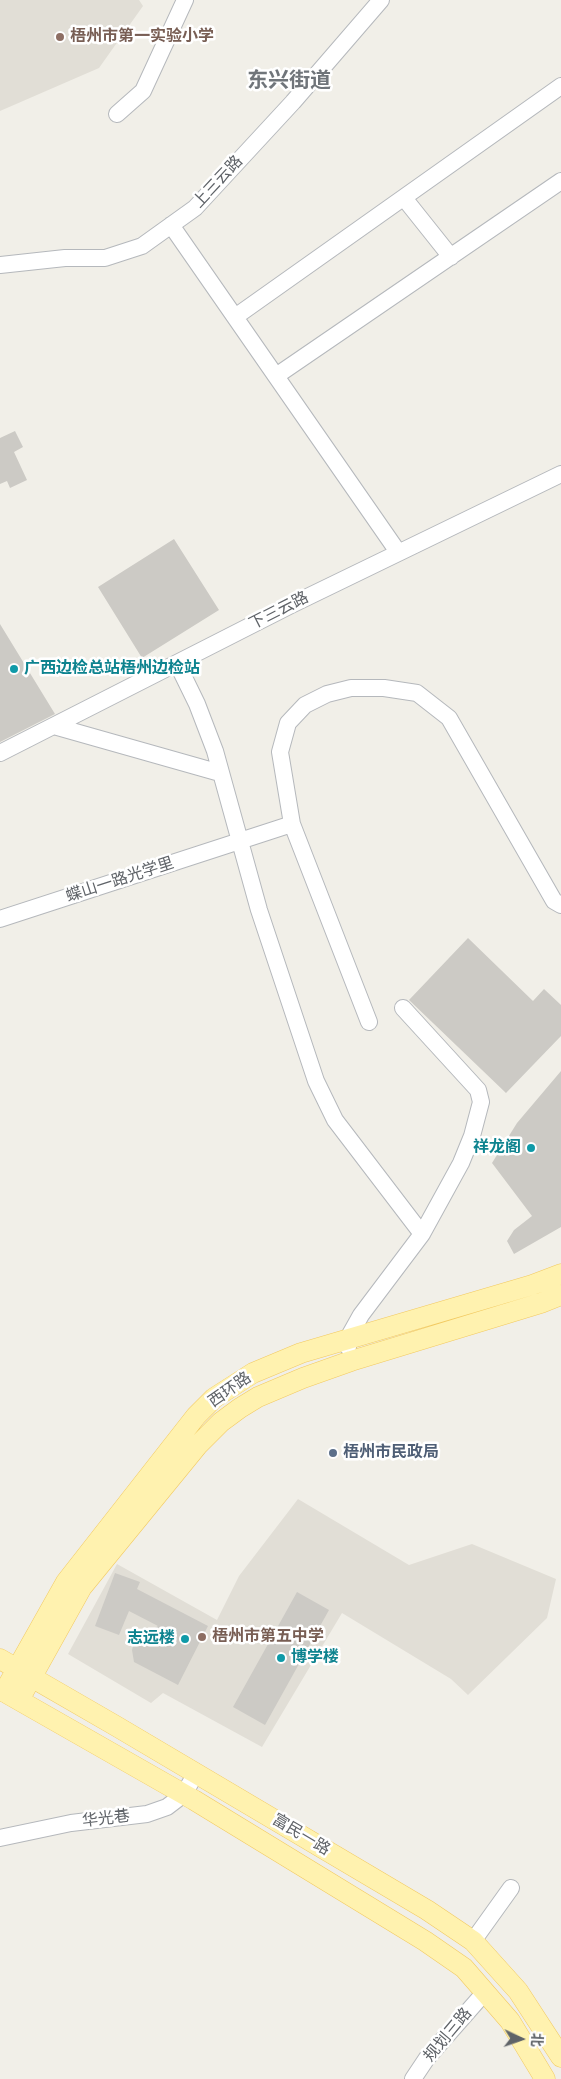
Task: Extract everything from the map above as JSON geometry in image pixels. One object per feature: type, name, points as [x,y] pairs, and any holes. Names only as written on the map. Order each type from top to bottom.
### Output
[{"type":"main road","name":"西环路","points":[[16,1668],[66,1582],[196,1416],[214,1398],[253,1373],[301,1353],[532,1285],[561,1274]]},
{"type":"main road","name":"西环路","points":[[16,1668],[198,1445],[221,1422],[258,1397],[303,1378],[351,1361],[541,1304],[561,1295]]},
{"type":"main road","points":[[8,1694],[16,1668]]},
{"type":"main road","name":"富民一路","points":[[16,1668],[428,1910],[473,1940],[518,1991],[561,2058]]},
{"type":"main road","name":"富民一路","points":[[8,1694],[184,1794],[425,1941],[464,1968],[510,2021],[544,2079]]},
{"type":"street","points":[[117,114],[143,91],[185,0]]},
{"type":"street","name":"上三云路","points":[[0,265],[65,258],[105,258],[142,246],[195,208],[293,102],[381,0]]},
{"type":"street","points":[[235,317],[561,86]]},
{"type":"street","points":[[276,376],[561,181]]},
{"type":"street","points":[[404,198],[451,257]]},
{"type":"street","points":[[172,225],[398,552]]},
{"type":"street","name":"下三云路","points":[[0,753],[398,552],[561,474]]},
{"type":"street","points":[[176,663],[197,704],[220,773],[259,910],[316,1081],[335,1120],[422,1234]]},
{"type":"street","points":[[369,1022],[292,824],[280,752],[288,723],[305,705],[327,694],[351,688],[384,688],[417,694],[449,718],[554,901],[561,905]]},
{"type":"street","points":[[54,726],[220,773]]},
{"type":"street","name":"蝶山一路光学里","points":[[0,919],[292,824]]},
{"type":"street","points":[[351,1361],[347,1340],[361,1315],[422,1234],[461,1163],[475,1127],[480,1102],[478,1090],[403,1008]]},
{"type":"street","name":"华光巷","points":[[0,1838],[71,1823],[147,1814],[168,1807],[184,1794],[196,1773]]},
{"type":"street","points":[[473,1940],[511,1888]]},
{"type":"street","name":"规划三路","points":[[413,2079],[432,2052],[485,1992]]},
{"type":"shaded area","name":"梧州市第一实验小学","points":[[0,0],[139,0],[143,6],[99,68],[0,111]]},
{"type":"shaded area","name":"梧州市第五中学","points":[[298,1499],[409,1565],[472,1544],[556,1579],[547,1618],[468,1695],[451,1679],[342,1613],[262,1747],[163,1693],[151,1703],[68,1654],[117,1564],[217,1620],[239,1576]]},
{"type":"building","points":[[15,431],[23,447],[14,452],[27,480],[10,488],[7,481],[0,484],[0,438]]},
{"type":"building","points":[[174,539],[219,610],[142,658],[98,587]]},
{"type":"building","name":"广西边检总站梧州边检站","points":[[0,624],[55,714],[0,742]]},
{"type":"building","points":[[468,938],[533,1001],[544,989],[561,1005],[561,1036],[506,1093],[409,1000]]},
{"type":"building","name":"祥龙阁","points":[[561,1071],[561,1227],[514,1254],[507,1241],[514,1230],[532,1216],[492,1163],[517,1123]]},
{"type":"building","name":"志远楼","points":[[115,1573],[140,1582],[137,1589],[208,1626],[178,1685],[134,1662],[132,1650],[134,1642],[158,1626],[129,1611],[119,1635],[95,1626]]},
{"type":"building","name":"博学楼","points":[[297,1592],[329,1610],[265,1725],[233,1707]]},
{"type":"place","name":"梧州市第一实验小学","points":[[60,37]]},
{"type":"place","name":"广西边检总站梧州边检站","points":[[14,669]]},
{"type":"place","name":"祥龙阁","points":[[531,1148]]},
{"type":"place","name":"梧州市民政局","points":[[333,1453]]},
{"type":"place","name":"梧州市第五中学","points":[[202,1637]]},
{"type":"place","name":"志远楼","points":[[185,1639]]},
{"type":"place","name":"博学楼","points":[[281,1658]]},
{"type":"district","name":"东兴街道","points":[[289,81]]}]
